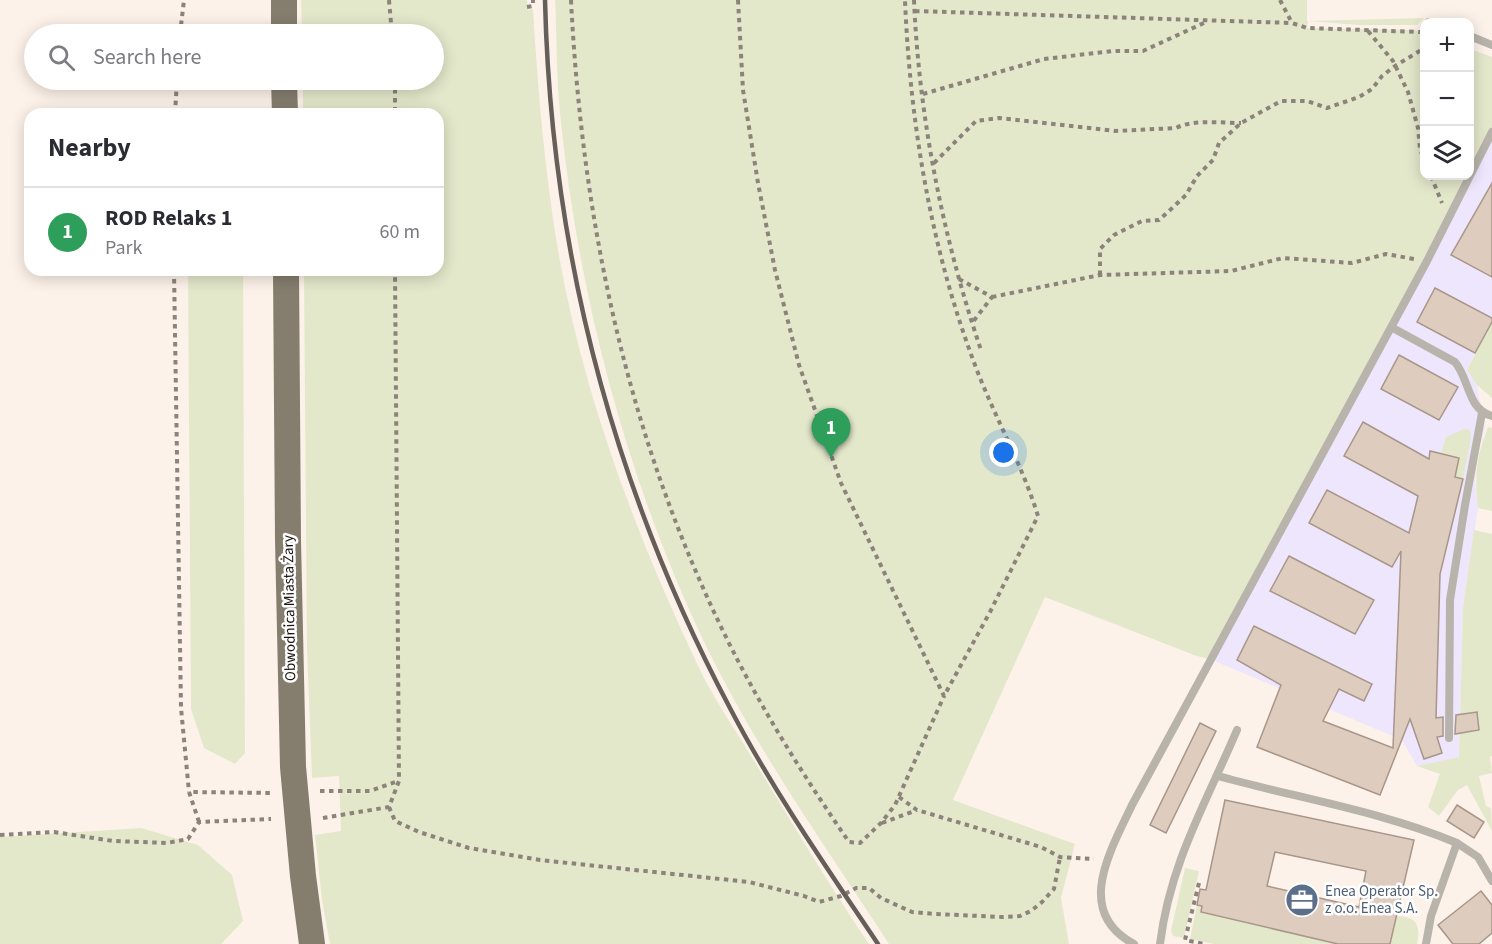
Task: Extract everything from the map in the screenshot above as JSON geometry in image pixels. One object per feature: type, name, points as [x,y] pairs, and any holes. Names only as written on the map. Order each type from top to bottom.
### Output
[{"type":"main road","points":[[284,0],[284,24]]},
{"type":"main road","points":[[285,90],[285,108]]},
{"type":"main road","name":"Obwodnica Miasta Żary","points":[[286,276],[293,767],[312,944]]},
{"type":"lane","points":[[1474,38],[1492,45]]},
{"type":"lane","points":[[1134,944],[1119,934],[1105,918],[1101,893],[1107,860],[1132,805],[1427,261],[1492,132]]},
{"type":"lane","points":[[1391,327],[1455,362],[1461,369],[1471,396],[1482,413],[1492,416]]},
{"type":"lane","points":[[1449,738],[1450,600],[1482,413]]},
{"type":"lane","points":[[1160,944],[1176,870],[1200,808],[1218,776],[1237,730]]},
{"type":"lane","points":[[1218,776],[1428,831],[1457,843],[1478,857],[1492,881]]},
{"type":"lane","points":[[1426,944],[1431,916],[1457,843]]},
{"type":"path","points":[[181,24],[184,0]]},
{"type":"path","points":[[389,0],[391,24]]},
{"type":"path","points":[[528,7],[533,6],[533,0]]},
{"type":"path","points":[[571,0],[574,66],[586,178],[606,291],[629,381],[651,450],[684,542],[724,633],[779,736],[849,842],[860,843],[881,824],[899,797],[944,696],[990,612],[1038,516],[975,365],[944,270],[917,139],[905,0]]},
{"type":"path","points":[[738,0],[743,90],[756,171],[775,270],[799,365],[841,483],[944,696]]},
{"type":"path","points":[[914,0],[923,94],[934,163],[959,278],[981,350]]},
{"type":"path","points":[[1280,0],[1292,23]]},
{"type":"path","points":[[915,11],[1292,23],[1312,29],[1420,32]]},
{"type":"path","points":[[923,94],[1044,59],[1113,51],[1143,51],[1207,21]]},
{"type":"path","points":[[1367,30],[1395,66],[1408,92],[1418,128],[1420,149]]},
{"type":"path","points":[[1100,275],[1100,249],[1114,235],[1142,221],[1159,220],[1186,195],[1197,176],[1213,160],[1219,143],[1241,123],[1281,101],[1307,101],[1328,108],[1359,97],[1372,89],[1382,76],[1395,66],[1420,51]]},
{"type":"path","points":[[175,108],[176,90]]},
{"type":"path","points":[[395,90],[395,108]]},
{"type":"path","points":[[934,163],[976,121],[999,118],[1115,130],[1176,128],[1184,124],[1241,123]]},
{"type":"path","points":[[1433,180],[1448,219]]},
{"type":"path","points":[[972,323],[992,297],[1100,275],[1231,271],[1282,258],[1352,263],[1386,254],[1427,261]]},
{"type":"path","points":[[174,276],[181,708],[189,792],[199,822]]},
{"type":"path","points":[[395,276],[399,781],[389,807],[396,821],[419,832],[469,848],[540,860],[749,882],[819,902],[841,896],[856,888],[868,888],[881,898],[912,912],[1002,917],[1020,916],[1042,902],[1054,889],[1060,857]]},
{"type":"path","points":[[959,278],[992,297]]},
{"type":"path","points":[[320,791],[370,791],[399,781]]},
{"type":"path","points":[[189,792],[273,794]]},
{"type":"path","points":[[899,797],[917,810],[1041,847],[1060,857],[1107,860]]},
{"type":"path","points":[[323,818],[389,807]]},
{"type":"path","points":[[881,824],[917,810]]},
{"type":"path","points":[[199,822],[271,819]]},
{"type":"path","points":[[0,835],[54,831],[113,841],[167,843],[188,839],[199,822]]},
{"type":"path","points":[[1198,883],[1185,940],[1204,944]]},
{"type":"shaded area","points":[[1492,132],[1492,322],[1467,370],[1477,385],[1485,428],[1477,456],[1475,482],[1478,508],[1463,607],[1459,758],[1417,766],[1402,740],[1212,660],[1467,180],[1474,180],[1474,166]]},
{"type":"green space","points":[[301,0],[527,0],[528,10],[533,9],[543,133],[559,256],[583,364],[616,469],[656,572],[707,684],[869,944],[330,944],[322,900],[315,835],[341,831],[339,776],[312,778],[307,649],[304,276],[444,276],[444,108],[303,108],[303,90],[444,90],[444,24],[302,24]]},
{"type":"green space","points":[[555,0],[1307,0],[1307,21],[1420,18],[1417,25],[1358,25],[1308,21],[1307,28],[1420,32],[1420,180],[1468,180],[1427,261],[1212,660],[1045,597],[953,800],[1075,844],[1061,898],[1069,944],[889,944],[770,762],[727,687],[678,585],[630,454],[593,319],[579,250],[568,182],[557,70]]},
{"type":"green space","points":[[1474,50],[1492,57],[1492,132],[1474,168]]},
{"type":"green space","points":[[188,276],[243,276],[245,753],[235,764],[204,748],[191,709]]},
{"type":"green space","points":[[1492,322],[1492,398],[1477,385],[1467,370]]},
{"type":"green space","points":[[1488,427],[1492,428],[1492,511],[1478,508],[1476,486],[1477,467]]},
{"type":"green space","points":[[1464,429],[1470,430],[1471,438],[1463,479],[1455,477],[1459,458],[1441,454],[1446,437]]},
{"type":"green space","points":[[1474,530],[1492,534],[1492,756],[1490,757],[1492,773],[1479,776],[1486,806],[1491,808],[1492,831],[1467,785],[1458,790],[1439,816],[1428,807],[1440,774],[1417,766],[1459,757],[1463,607]]},
{"type":"green space","points":[[141,828],[198,845],[232,875],[243,921],[221,944],[0,944],[0,837]]},
{"type":"green space","points":[[1185,868],[1199,871],[1184,938],[1173,936],[1171,931]]},
{"type":"green space","points":[[1197,905],[1202,906],[1201,912],[1338,944],[1214,944],[1190,939]]},
{"type":"green space","points":[[1397,916],[1409,918],[1416,923],[1418,927],[1417,944],[1390,944]]},
{"type":"building","points":[[1492,183],[1492,277],[1451,255]]},
{"type":"building","points":[[1435,288],[1492,318],[1475,353],[1417,322]]},
{"type":"building","points":[[1399,355],[1458,387],[1439,420],[1381,389]]},
{"type":"building","points":[[1363,422],[1429,459],[1430,451],[1459,458],[1455,477],[1463,479],[1440,574],[1436,718],[1443,717],[1443,736],[1437,737],[1442,753],[1424,759],[1410,719],[1380,795],[1257,747],[1281,685],[1237,660],[1254,626],[1372,684],[1364,701],[1339,689],[1323,721],[1393,748],[1401,551],[1392,567],[1309,523],[1327,490],[1409,533],[1418,496],[1344,456]]},
{"type":"building","points":[[1289,556],[1374,600],[1355,634],[1270,591]]},
{"type":"building","points":[[1477,712],[1479,730],[1455,734],[1456,715]]},
{"type":"building","points":[[1200,723],[1216,731],[1166,833],[1150,825]]},
{"type":"building","points":[[1225,800],[1414,840],[1390,944],[1338,944],[1201,912],[1202,906],[1197,905],[1200,889],[1206,890]],"holes":[[[1275,852],[1366,871],[1359,907],[1267,886]]]},
{"type":"building","points":[[1457,805],[1484,822],[1474,838],[1447,821]]},
{"type":"building","points":[[1481,891],[1492,905],[1492,933],[1479,944],[1453,944],[1438,925]]},
{"type":"railway","points":[[545,0],[550,94],[560,186],[575,277],[596,366],[622,454],[653,541],[689,626],[731,710],[783,800],[878,944]]},
{"type":"place","name":"ROD Relaks 1","points":[[831,458]]},
{"type":"place","name":"Enea Operator Sp. z o.o. Enea S.A.","points":[[1302,900]]}]
